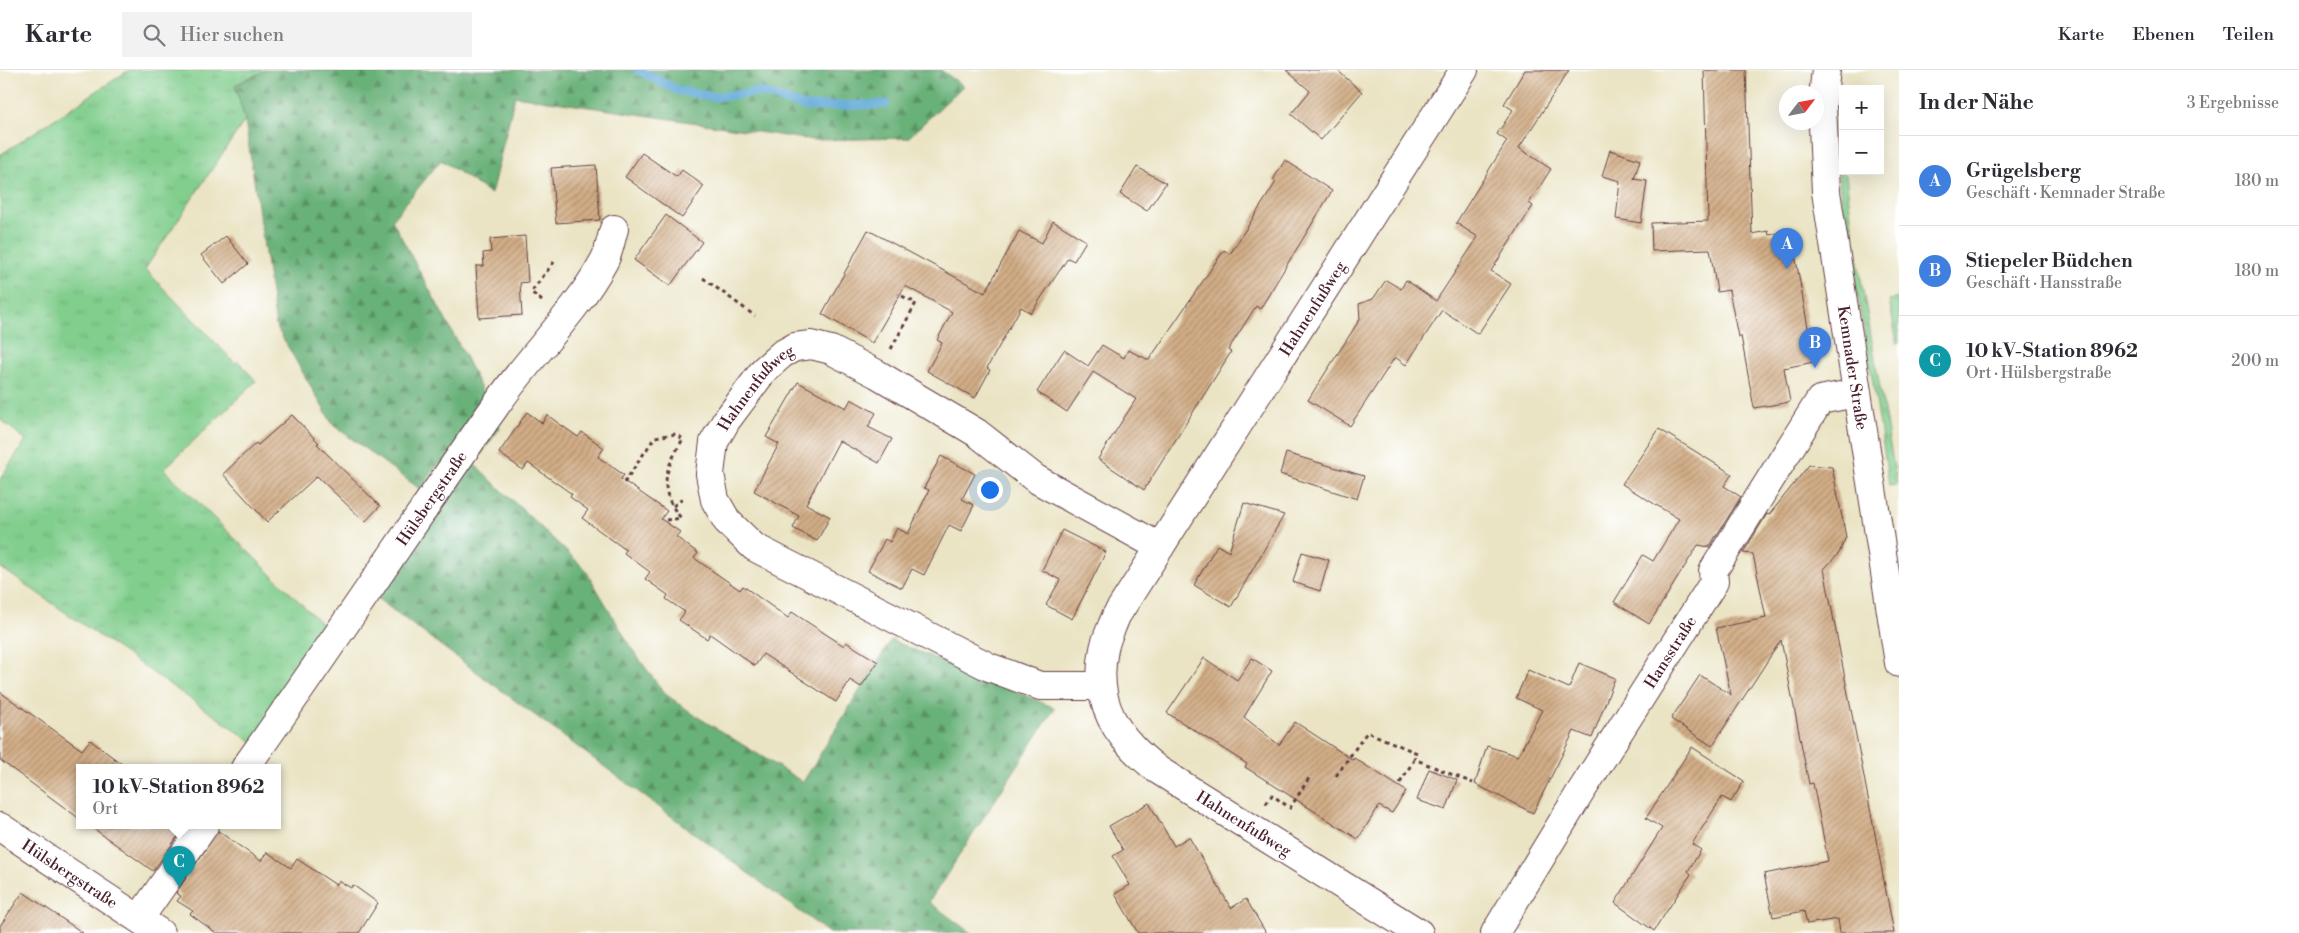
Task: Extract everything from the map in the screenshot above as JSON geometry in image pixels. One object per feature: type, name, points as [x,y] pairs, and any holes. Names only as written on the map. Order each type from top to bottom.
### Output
[{"type":"street","name":"Hahnenfußweg","points":[[1419,933],[1158,770],[1142,758],[1127,742],[1111,719],[1100,686],[1104,648],[1116,616],[1464,70]]},
{"type":"street","name":"Kemnader Straße","points":[[1826,70],[1822,105],[1826,192],[1856,393],[1890,530],[1899,663]]},
{"type":"street","name":"Hülsbergstraße","points":[[248,764],[496,406],[587,288],[605,260],[614,229]]},
{"type":"street","name":"Hahnenfußweg","points":[[1100,686],[1040,686],[990,667],[754,546],[727,521],[715,500],[711,485],[710,467],[714,442],[726,422],[764,370],[782,354],[795,346],[811,345],[831,350],[877,374],[977,433],[1036,479],[1071,500],[1160,547]]},
{"type":"street","name":"Hansstraße","points":[[1495,933],[1580,792],[1714,582],[1713,571],[1820,400],[1856,393]]},
{"type":"street","name":"Hülsbergstraße","points":[[0,827],[149,926],[202,829]]},
{"type":"path","points":[[554,262],[531,292],[562,319]]},
{"type":"path","points":[[703,278],[754,316]]},
{"type":"path","points":[[877,374],[916,303],[898,294]]},
{"type":"path","points":[[624,483],[655,438],[676,434],[682,439]]},
{"type":"path","points":[[666,520],[681,518],[669,498],[665,481],[667,469],[682,439],[686,435]]},
{"type":"path","points":[[1336,776],[1367,732],[1417,753],[1400,783]]},
{"type":"path","points":[[1414,759],[1473,783]]},
{"type":"path","points":[[1252,827],[1272,796],[1290,808],[1311,775]]},
{"type":"green space","points":[[129,70],[266,70],[235,85],[245,120],[145,269],[235,363],[238,361],[256,381],[164,469],[328,630],[254,743],[0,567],[0,479],[26,440],[0,419],[0,155]]},
{"type":"green space","points":[[266,70],[941,70],[963,86],[908,138],[812,140],[515,96],[491,194],[441,160],[392,220],[464,354],[500,428],[474,464],[585,569],[632,649],[664,693],[696,716],[803,782],[891,640],[1055,708],[929,902],[971,933],[829,933],[378,599],[473,464],[439,464],[420,489],[333,425],[276,326],[245,120],[235,85]]},
{"type":"green space","points":[[1837,84],[1842,85],[1839,85],[1838,134]]},
{"type":"green space","points":[[1838,175],[1846,175],[1853,233],[1897,485],[1889,486]]},
{"type":"green space","points":[[1899,298],[1899,343],[1897,343],[1889,300]]},
{"type":"building","points":[[1286,70],[1337,70],[1362,92],[1321,140],[1291,114],[1310,91]]},
{"type":"building","points":[[1525,70],[1569,70],[1519,148],[1551,169],[1529,203],[1533,206],[1491,271],[1511,284],[1478,334],[1442,310],[1406,365],[1395,357],[1350,426],[1308,400],[1360,319],[1359,304],[1373,299],[1386,280],[1401,289],[1406,280],[1436,301],[1478,237],[1456,223],[1507,141],[1497,134],[1513,110],[1504,104]]},
{"type":"building","points":[[1704,70],[1746,70],[1752,234],[1768,231],[1769,235],[1791,231],[1814,362],[1784,368],[1790,402],[1754,408],[1741,336],[1738,337],[1729,290],[1717,292],[1710,249],[1652,251],[1651,223],[1708,221]]},
{"type":"building","points":[[1610,150],[1640,160],[1634,179],[1647,181],[1641,223],[1616,219],[1620,181],[1602,176]]},
{"type":"building","points":[[642,153],[677,177],[682,170],[704,186],[682,218],[625,177]]},
{"type":"building","points":[[1285,160],[1332,191],[1260,309],[1256,306],[1228,350],[1231,352],[1144,490],[1098,459],[1136,399],[1093,372],[1067,412],[1037,392],[1064,350],[1088,366],[1102,345],[1124,358],[1128,350],[1149,360],[1224,250],[1230,254],[1276,182],[1273,180]]},
{"type":"building","points":[[596,165],[600,220],[556,223],[551,168]]},
{"type":"building","points":[[1137,167],[1166,183],[1147,211],[1120,194]]},
{"type":"building","points":[[666,215],[702,242],[670,286],[634,260]]},
{"type":"building","points":[[1053,221],[1086,241],[1074,261],[1068,258],[1031,313],[1021,307],[987,368],[990,370],[975,398],[927,371],[942,343],[937,340],[952,312],[909,288],[905,286],[872,343],[822,314],[868,230],[985,293],[1019,231],[1042,243]]},
{"type":"building","points":[[226,236],[248,264],[224,284],[201,255]]},
{"type":"building","points":[[525,236],[528,282],[520,283],[522,315],[479,318],[476,266],[484,266],[483,253],[491,252],[490,239]]},
{"type":"building","points":[[798,382],[846,408],[851,399],[876,413],[868,427],[892,439],[879,463],[839,441],[806,504],[830,517],[817,541],[793,528],[799,516],[754,491],[779,444],[766,437]]},
{"type":"building","points":[[527,412],[542,423],[547,415],[578,437],[582,432],[604,448],[598,457],[624,475],[621,479],[667,511],[661,519],[680,532],[676,537],[698,553],[694,558],[740,590],[743,586],[788,618],[792,612],[844,646],[846,642],[878,662],[861,687],[850,680],[836,702],[763,654],[755,666],[710,634],[707,639],[679,620],[685,612],[666,599],[668,595],[645,579],[650,572],[624,553],[626,550],[582,518],[588,510],[570,497],[572,494],[528,463],[523,470],[499,453]]},
{"type":"building","points":[[292,415],[319,443],[317,444],[380,506],[365,522],[317,476],[267,522],[223,474],[256,443],[258,445]]},
{"type":"building","points":[[1659,429],[1732,474],[1724,486],[1741,497],[1709,547],[1698,545],[1649,624],[1614,602],[1643,555],[1653,561],[1679,519],[1622,484]]},
{"type":"building","points":[[1286,453],[1364,476],[1357,499],[1280,474]]},
{"type":"building","points":[[941,456],[975,474],[962,499],[974,505],[961,531],[949,525],[924,575],[912,569],[902,588],[868,571],[885,539],[890,542],[897,528],[908,534],[929,490],[924,488]]},
{"type":"building","points":[[1809,465],[1832,467],[1846,537],[1839,553],[1824,569],[1894,933],[1840,933],[1838,919],[1807,924],[1804,911],[1773,917],[1764,874],[1828,861],[1813,783],[1809,784],[1781,640],[1712,746],[1671,719],[1700,675],[1731,695],[1716,628],[1766,618],[1753,554],[1743,553],[1767,514],[1769,515]]},
{"type":"building","points":[[1244,503],[1284,515],[1231,607],[1194,585],[1217,545],[1229,552]]},
{"type":"building","points":[[1062,530],[1106,552],[1072,619],[1046,605],[1060,580],[1042,570]]},
{"type":"building","points":[[1302,552],[1329,560],[1320,591],[1293,582]]},
{"type":"building","points":[[1204,658],[1237,680],[1252,658],[1272,671],[1244,717],[1279,745],[1295,722],[1353,760],[1354,758],[1406,791],[1392,813],[1379,806],[1358,839],[1245,767],[1247,764],[1167,713]]},
{"type":"building","points":[[1579,663],[1615,678],[1592,738],[1574,731],[1533,813],[1475,784],[1487,746],[1518,756],[1542,710],[1516,698],[1528,670],[1569,688]]},
{"type":"building","points":[[0,692],[82,750],[90,740],[122,764],[76,764],[76,816],[0,760]]},
{"type":"building","points":[[1692,747],[1744,781],[1731,802],[1722,797],[1692,844],[1701,850],[1688,871],[1691,874],[1654,931],[1615,903],[1662,828],[1646,818]]},
{"type":"building","points":[[1429,769],[1457,780],[1446,810],[1417,800]]},
{"type":"building","points":[[1149,803],[1174,846],[1189,837],[1231,908],[1246,899],[1266,933],[1138,933],[1115,894],[1130,885],[1113,856],[1123,850],[1109,826]]},
{"type":"building","points":[[94,829],[183,829],[153,871]]},
{"type":"building","points":[[218,831],[261,861],[267,852],[291,868],[297,859],[336,885],[339,881],[351,888],[353,885],[378,903],[359,933],[216,933],[190,914],[193,911],[177,901],[181,896],[176,893]]},
{"type":"building","points":[[23,892],[83,933],[0,933],[0,926]]},
{"type":"waterway","points":[[638,70],[677,90],[714,97],[760,92],[805,107],[886,104]]},
{"type":"place","name":"Grügelsberg","points":[[1787,269]]},
{"type":"place","name":"Stiepeler Büdchen","points":[[1815,368]]},
{"type":"place","name":"10 kV-Station 8962","points":[[179,887]]}]
